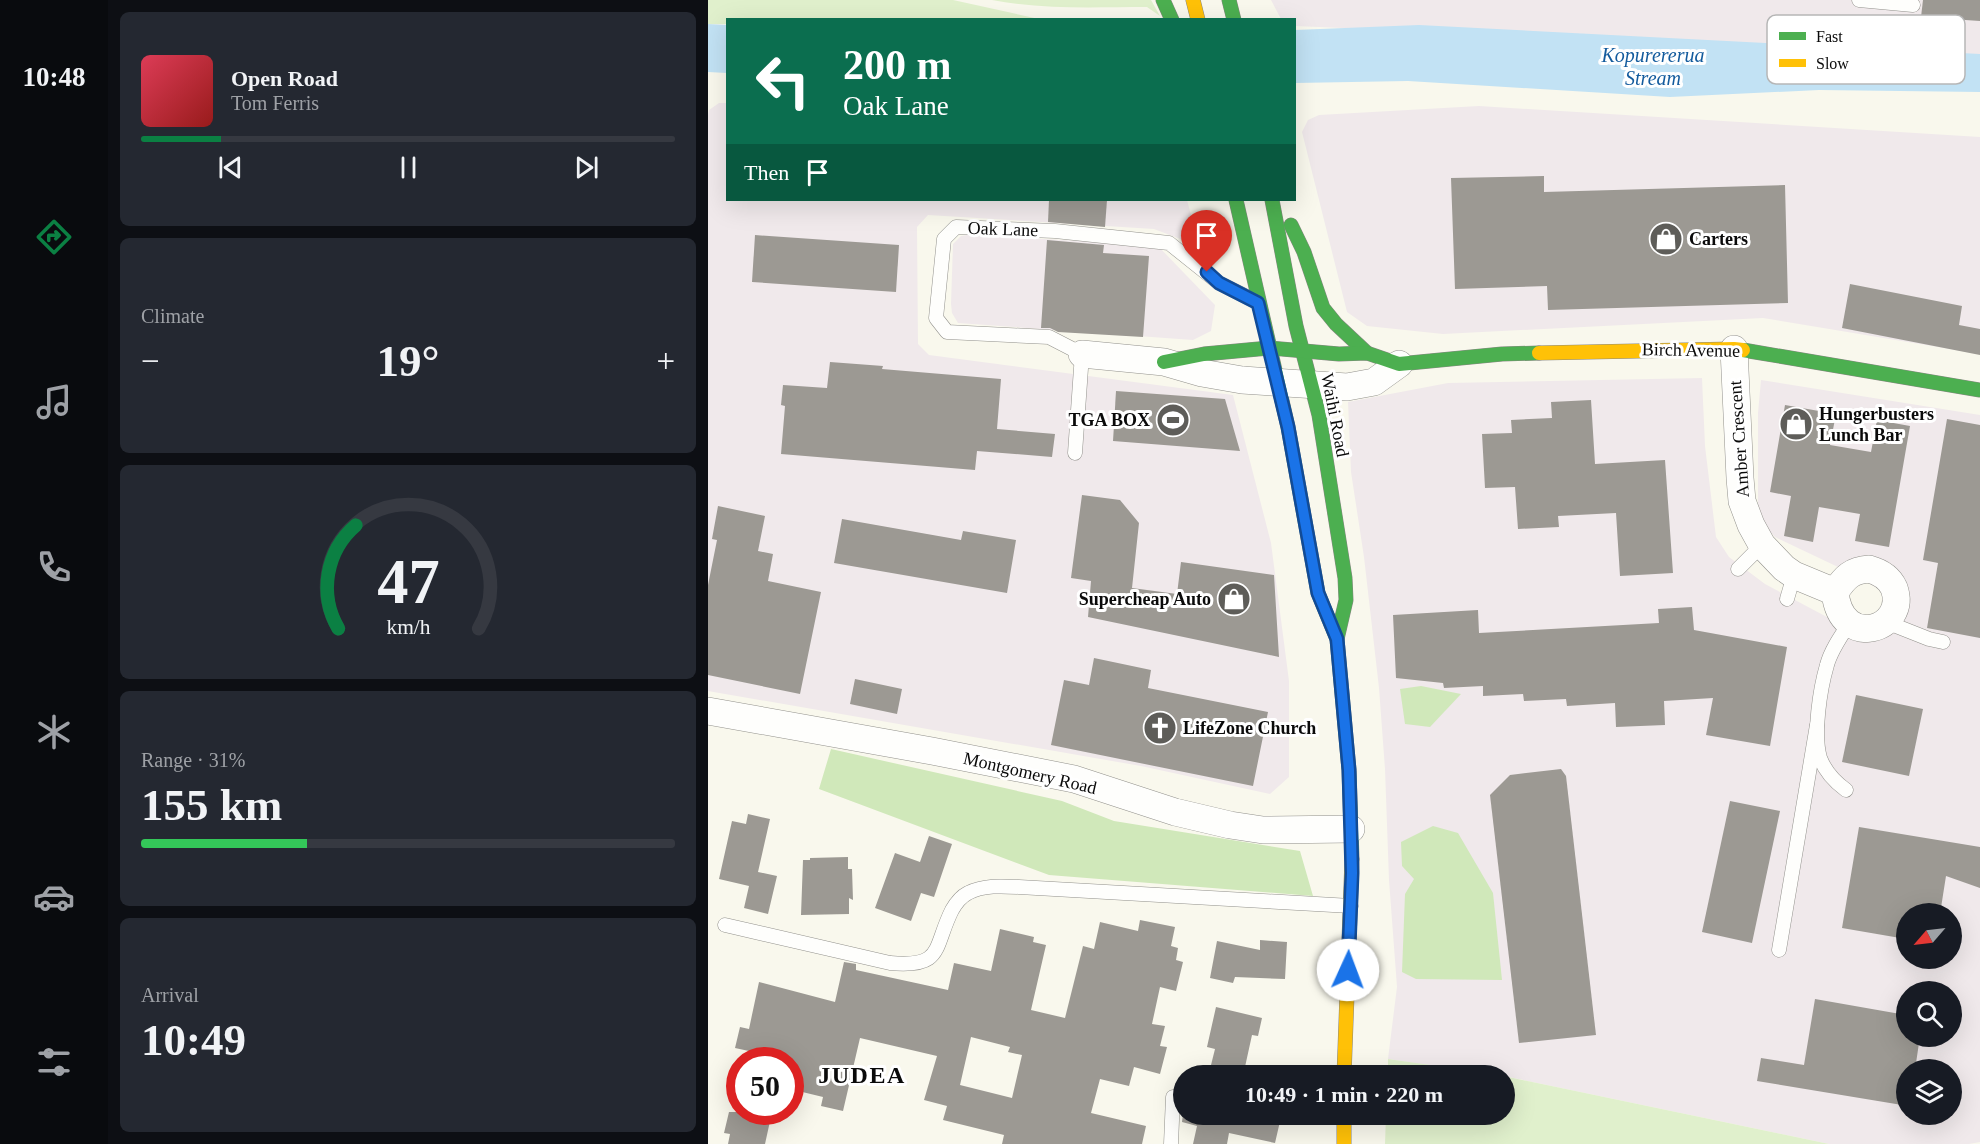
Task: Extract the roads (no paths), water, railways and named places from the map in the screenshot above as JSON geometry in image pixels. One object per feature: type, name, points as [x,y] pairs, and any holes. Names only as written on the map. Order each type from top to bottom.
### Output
[{"type":"main road","points":[[1163,0],[1171,18]]},
{"type":"main road","points":[[1192,0],[1197,18]]},
{"type":"main road","points":[[1229,0],[1233,18]]},
{"type":"main road","points":[[1233,18],[1238,0]]},
{"type":"main road","name":"Waihi Road","points":[[1236,201],[1269,348],[1319,417],[1347,600],[1337,639]]},
{"type":"main road","name":"Waihi Road","points":[[1272,201],[1303,352],[1294,384],[1290,439],[1318,593],[1337,639],[1349,759],[1350,906],[1344,1065]]},
{"type":"main road","points":[[1278,201],[1304,252],[1323,308],[1335,324],[1367,353]]},
{"type":"main road","name":"Oak Lane","points":[[1164,362],[1204,354],[1269,348],[1287,350]]},
{"type":"main road","name":"Birch Avenue","points":[[1287,350],[1339,354],[1367,353],[1399,364],[1502,354],[1734,349],[1980,390]]},
{"type":"main road","points":[[1344,1125],[1344,1144]]},
{"type":"street","name":"Amber Crescent","points":[[1734,349],[1742,501],[1751,525],[1791,587],[1835,592]]},
{"type":"street","name":"Oak Lane","points":[[1082,354],[1164,362],[1202,373],[1242,380],[1294,384]]},
{"type":"street","points":[[1294,384],[1347,387],[1374,382],[1399,364]]},
{"type":"street","points":[[1869,569],[1887,577],[1893,585],[1896,605],[1886,621],[1878,627],[1868,629],[1858,628],[1842,617],[1835,592],[1850,573],[1869,569]]},
{"type":"street","name":"Montgomery Road","points":[[708,711],[1074,779],[1174,812],[1230,825],[1263,830],[1351,829]]},
{"type":"lane","points":[[1859,0],[1913,5]]},
{"type":"lane","name":"Oak Lane","points":[[1082,354],[1049,338],[947,332],[936,318],[944,239],[949,232],[956,227],[1055,231],[1169,243],[1219,283],[1258,303]]},
{"type":"lane","points":[[1075,453],[1082,354]]},
{"type":"lane","points":[[1738,569],[1762,545]]},
{"type":"lane","points":[[1886,621],[1929,639],[1943,642]]},
{"type":"lane","points":[[1779,950],[1827,664],[1838,641],[1850,624]]},
{"type":"lane","points":[[1817,725],[1820,756],[1824,767],[1836,783],[1846,790]]},
{"type":"lane","points":[[725,925],[890,963],[904,964],[922,962],[933,956],[958,900],[967,893],[986,888],[1019,887],[1350,906]]},
{"type":"lane","points":[[1171,1144],[1173,1097]]},
{"type":"water","points":[[708,24],[726,25],[726,73],[708,72]]},
{"type":"water","name":"Kopurererua Stream","points":[[1419,25],[1767,43],[1767,84],[1965,84],[1965,53],[1980,54],[1980,92],[1819,90],[1670,97],[1408,81],[1296,83],[1296,30]]},
{"type":"place","name":"Carters","points":[[1666,239]]},
{"type":"place","name":"TGA BOX","points":[[1173,420]]},
{"type":"place","name":"Hungerbusters Lunch Bar","points":[[1796,424]]},
{"type":"place","name":"Supercheap Auto","points":[[1234,599]]},
{"type":"place","name":"LifeZone Church","points":[[1160,728]]},
{"type":"district","name":"JUDEA","points":[[862,1075]]}]
